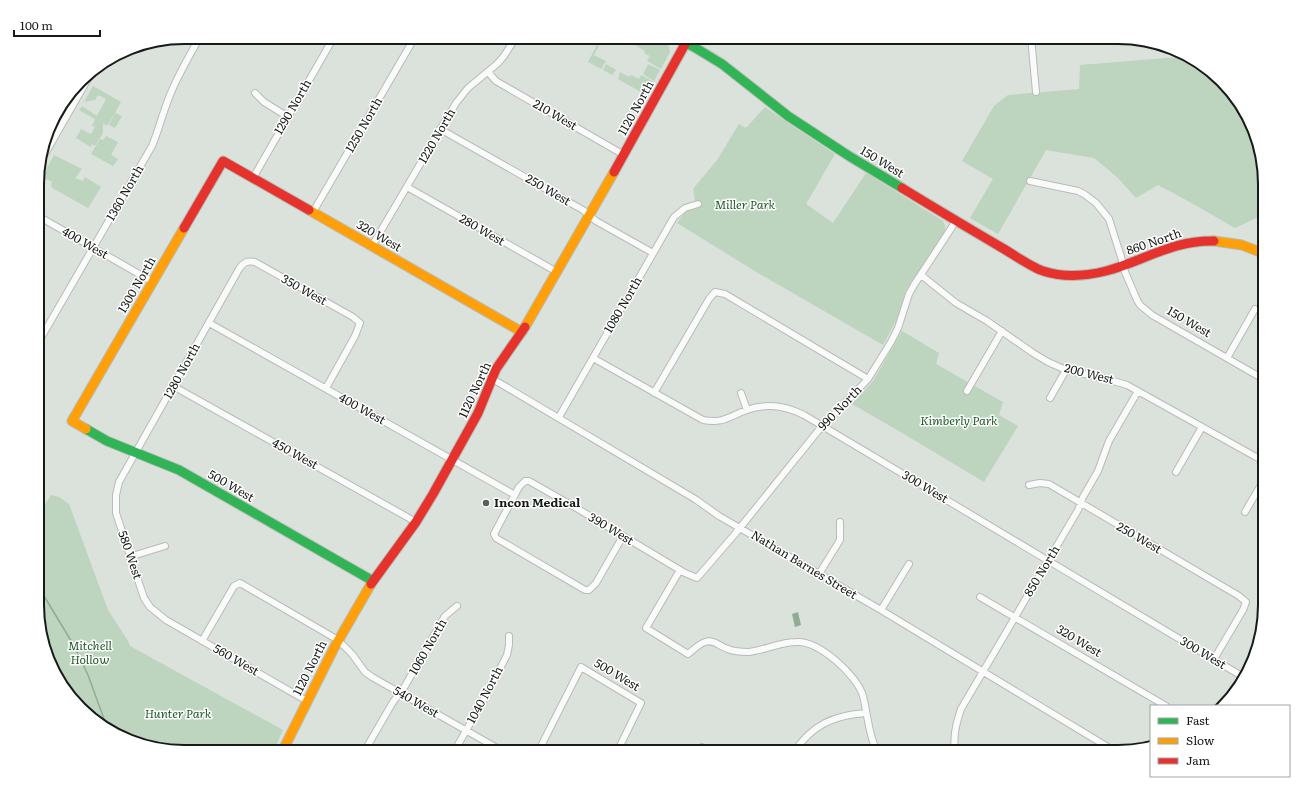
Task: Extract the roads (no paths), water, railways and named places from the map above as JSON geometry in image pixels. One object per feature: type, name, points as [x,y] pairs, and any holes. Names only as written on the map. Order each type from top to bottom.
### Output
[{"type":"street","name":"1360 North","points":[[44,333],[152,146],[179,74],[196,44]]},
{"type":"street","name":"1290 North","points":[[252,178],[330,44]]},
{"type":"street","name":"1250 North","points":[[313,212],[411,44]]},
{"type":"street","name":"1220 North","points":[[372,246],[456,103],[475,82],[498,64],[512,44]]},
{"type":"street","name":"1120 North","points":[[285,745],[338,640],[373,581],[416,522],[453,460],[478,412],[491,378],[504,356],[522,332],[557,272],[624,155],[685,44]]},
{"type":"street","name":"150 West","points":[[691,44],[722,64],[788,116],[820,137],[1032,266],[1052,274],[1071,276],[1093,274]]},
{"type":"street","points":[[1032,44],[1036,92]]},
{"type":"street","name":"210 West","points":[[488,72],[496,81],[624,155]]},
{"type":"street","points":[[49,146],[83,87]]},
{"type":"street","points":[[255,93],[264,102],[288,116]]},
{"type":"street","name":"250 West","points":[[440,129],[583,210],[596,221],[653,253]]},
{"type":"street","name":"320 West","points":[[223,161],[522,332]]},
{"type":"street","name":"1300 North","points":[[72,421],[223,161]]},
{"type":"street","name":"150 West","points":[[1030,181],[1078,191],[1096,203],[1105,213],[1112,226],[1124,272],[1140,306],[1144,310],[1258,376]]},
{"type":"street","name":"280 West","points":[[407,187],[557,272]]},
{"type":"street","name":"1080 North","points":[[559,417],[674,217],[685,208],[698,204]]},
{"type":"street","name":"400 West","points":[[44,219],[153,282]]},
{"type":"street","name":"990 North","points":[[697,578],[823,426],[868,379],[898,328],[909,294],[956,221]]},
{"type":"street","name":"860 North","points":[[1093,274],[1188,242],[1224,242],[1246,246],[1258,251]]},
{"type":"street","name":"1280 North","points":[[120,482],[239,270],[246,262]]},
{"type":"street","name":"350 West","points":[[246,262],[255,262],[353,317],[360,323],[356,336],[326,388]]},
{"type":"street","name":"200 West","points":[[921,275],[956,303],[987,321],[1042,359],[1066,370],[1113,380],[1127,385],[1258,458]]},
{"type":"street","points":[[654,393],[709,299],[715,292],[725,294],[868,379]]},
{"type":"street","points":[[1227,358],[1255,309]]},
{"type":"street","name":"400 West","points":[[209,323],[515,495]]},
{"type":"street","points":[[967,391],[1002,331]]},
{"type":"street","name":"300 West","points":[[593,358],[703,420],[719,422],[747,410],[765,406],[788,408],[804,415],[1239,675]]},
{"type":"street","points":[[1050,398],[1066,370]]},
{"type":"street","name":"Nathan Barnes Street","points":[[491,378],[559,417],[695,499],[719,516],[881,610],[1104,745]]},
{"type":"street","name":"450 West","points":[[173,386],[416,522]]},
{"type":"street","name":"850 North","points":[[955,745],[954,736],[963,705],[1081,503],[1098,471],[1109,441],[1138,391]]},
{"type":"street","points":[[741,393],[747,410]]},
{"type":"street","name":"500 West","points":[[72,421],[107,441],[180,470],[373,581]]},
{"type":"street","points":[[1176,472],[1202,427]]},
{"type":"street","name":"390 West","points":[[515,495],[525,481],[534,483],[690,576],[697,578]]},
{"type":"street","name":"580 West","points":[[120,482],[116,496],[116,513],[130,557],[144,598],[150,607],[166,620]]},
{"type":"street","name":"250 West","points":[[1029,485],[1040,483],[1049,484],[1239,596],[1246,602],[1243,610],[1214,659]]},
{"type":"street","points":[[1245,512],[1258,490]]},
{"type":"street","points":[[515,495],[494,534],[496,538],[585,590],[589,590],[596,583],[623,536]]},
{"type":"street","points":[[819,574],[840,540],[840,522]]},
{"type":"street","points":[[130,557],[165,546]]},
{"type":"street","points":[[881,610],[909,564]]},
{"type":"street","points":[[680,570],[646,628],[688,654],[700,644],[707,641],[714,642],[728,650],[741,652],[754,651],[790,642],[810,644],[829,655],[854,679],[861,691],[870,734],[874,745]]},
{"type":"street","name":"540 West","points":[[202,641],[229,594],[236,584],[240,583],[338,640],[352,654],[365,672],[492,745]]},
{"type":"street","name":"320 West","points":[[980,596],[1164,705]]},
{"type":"street","name":"1060 North","points":[[368,745],[393,702],[405,686],[445,616],[458,606]]},
{"type":"street","name":"560 West","points":[[166,620],[307,701]]},
{"type":"street","name":"1040 North","points":[[458,745],[507,655],[509,636]]},
{"type":"street","name":"500 West","points":[[542,745],[581,667],[641,703],[620,745]]},
{"type":"street","points":[[799,745],[805,737],[825,722],[848,715],[866,713]]},
{"type":"waterway","points":[[44,596],[73,644],[88,675],[104,720]]},
{"type":"place","name":"Incon Medical","points":[[486,503]]},
{"type":"park label","name":"Miller Park","points":[[745,205]]},
{"type":"park label","name":"Kimberly Park","points":[[959,421]]},
{"type":"park label","name":"Mitchell Hollow","points":[[90,653]]},
{"type":"park label","name":"Hunter Park","points":[[178,714]]}]
